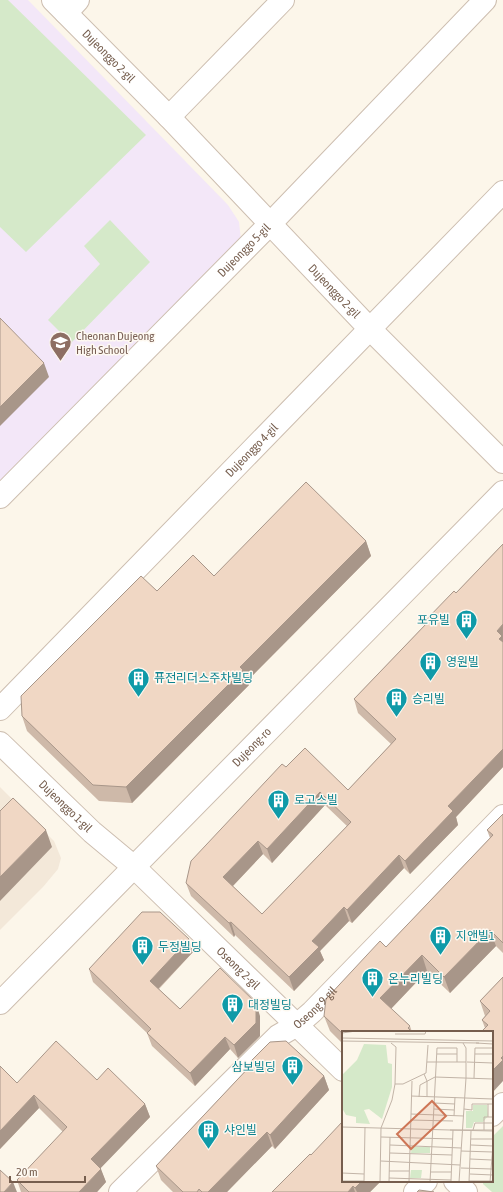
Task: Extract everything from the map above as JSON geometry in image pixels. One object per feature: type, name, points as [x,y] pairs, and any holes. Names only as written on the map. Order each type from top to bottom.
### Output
[{"type":"street","points":[[169,117],[283,0]]},
{"type":"street","name":"Dujeonggo 5-gil","points":[[0,497],[270,224],[485,0]]},
{"type":"street","name":"Dujeonggo 2-gil","points":[[66,4],[169,117],[369,328],[503,462]]},
{"type":"street","name":"Dujeonggo 4-gil","points":[[0,709],[369,328],[503,192]]},
{"type":"street","name":"Dujeong-ro","points":[[0,1003],[503,492]]},
{"type":"street","name":"Dujeonggo 1-gil","points":[[0,742],[92,832],[134,867]]},
{"type":"street","name":"Oseong 9-gil","points":[[120,1192],[278,1036],[312,1012],[503,816]]},
{"type":"street","name":"Oseong 2-gil","points":[[134,867],[342,1069]]},
{"type":"street","points":[[493,1114],[503,1104]]},
{"type":"street","points":[[415,1192],[425,1182]]},
{"type":"street","points":[[456,1182],[466,1192]]},
{"type":"shaded area","name":"Cheonan Dujeong High School","points":[[0,0],[28,0],[228,205],[239,222],[241,240],[0,485]]},
{"type":"shaded area","points":[[0,787],[54,841],[61,858],[58,869],[43,887],[0,930]]},
{"type":"green space","points":[[0,0],[8,0],[146,135],[26,252],[0,227]]},
{"type":"green space","points":[[110,220],[150,262],[71,343],[48,320],[100,264],[84,246]]},
{"type":"green space","points":[[503,1126],[503,1192],[492,1192],[483,1184],[483,1182],[493,1182],[493,1136]]},
{"type":"building","points":[[0,318],[44,363],[0,407]]},
{"type":"building","points":[[306,482],[366,541],[240,667],[243,670],[126,787],[93,785],[22,716],[21,696],[141,576],[157,591],[193,555],[214,576]]},
{"type":"building","points":[[503,544],[503,624],[497,631],[502,636],[499,639],[503,642],[503,749],[448,806],[453,811],[405,861],[399,855],[347,910],[344,907],[312,941],[319,947],[289,977],[231,922],[229,923],[186,883],[191,861],[282,764],[286,767],[305,748],[348,790],[396,739],[354,699],[427,623],[425,621],[454,591],[456,593]],"holes":[[[320,792],[351,822],[262,914],[223,877],[258,841],[267,849]]]},
{"type":"building","points":[[13,798],[46,830],[0,877],[0,811]]},
{"type":"building","points":[[503,814],[503,943],[490,930],[444,977],[422,955],[380,998],[410,1026],[408,1028],[411,1031],[342,1031],[342,1033],[324,1016],[326,999],[380,941],[386,947],[493,835],[487,830]]},
{"type":"building","points":[[142,912],[160,912],[189,939],[150,981],[180,1009],[220,968],[256,1003],[256,1023],[234,1045],[225,1037],[190,1073],[147,1033],[151,1029],[89,969]]},
{"type":"building","points":[[503,977],[503,1056],[501,1058],[503,1060],[493,1070],[493,1031],[482,1031],[488,1025],[482,1020],[490,1011],[480,1001]]},
{"type":"building","points":[[56,1041],[97,1080],[108,1068],[145,1104],[91,1159],[101,1169],[79,1192],[29,1192],[17,1180],[67,1127],[34,1095],[0,1131],[0,1066],[17,1083]]},
{"type":"building","points":[[286,1041],[324,1076],[270,1135],[267,1132],[208,1192],[202,1192],[199,1189],[197,1192],[183,1192],[156,1166],[253,1063],[251,1061],[270,1042]]},
{"type":"building","points":[[342,1122],[342,1182],[361,1182],[355,1188],[353,1186],[348,1192],[272,1192],[310,1154],[311,1155]]},
{"type":"building","points":[[0,1170],[13,1182],[4,1192],[0,1192]]},
{"type":"building","points":[[419,1190],[434,1192],[417,1192]]},
{"type":"place","name":"Cheonan Dujeong High School","points":[[60,362]]},
{"type":"place","name":"포유빌","points":[[466,640]]},
{"type":"place","name":"영원빌","points":[[431,682]]},
{"type":"place","name":"퓨전리더스주차빌딩","points":[[138,698]]},
{"type":"place","name":"승리빌","points":[[397,718]]},
{"type":"place","name":"로고스빌","points":[[279,820]]},
{"type":"place","name":"지앤빌1","points":[[441,956]]},
{"type":"place","name":"두정빌딩","points":[[143,966]]},
{"type":"place","name":"온누리빌딩","points":[[373,998]]},
{"type":"place","name":"대정빌딩","points":[[232,1024]]},
{"type":"place","name":"삼보빌딩","points":[[292,1086]]},
{"type":"place","name":"샤인빌","points":[[209,1150]]}]
